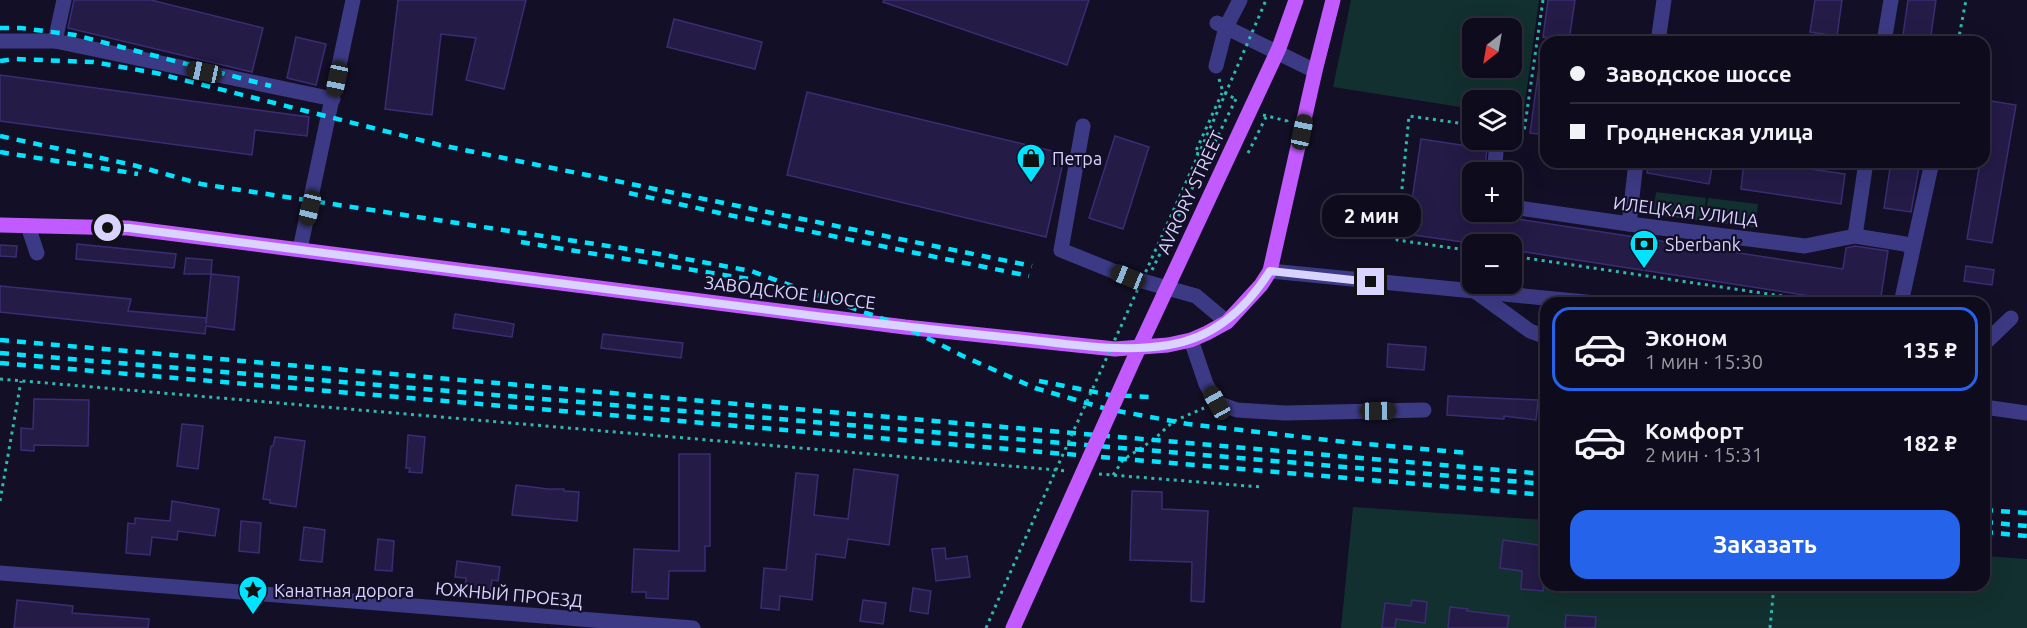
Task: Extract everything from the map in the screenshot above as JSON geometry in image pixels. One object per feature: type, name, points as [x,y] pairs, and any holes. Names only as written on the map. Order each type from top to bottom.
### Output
[{"type":"main road","name":"AVRORY STREET","points":[[1013,628],[1132,363],[1278,48],[1296,0]]},
{"type":"main road","name":"ЗАВОДСКОЕ ШОССЕ","points":[[0,225],[129,228],[905,327],[1115,349],[1167,345],[1191,340],[1227,322],[1261,285],[1270,271],[1333,0]]},
{"type":"street","points":[[55,41],[64,0]]},
{"type":"street","points":[[300,249],[353,0]]},
{"type":"street","points":[[1216,66],[1221,25],[1240,0]]},
{"type":"street","points":[[1659,36],[1664,0]]},
{"type":"street","points":[[1885,36],[1891,0]]},
{"type":"street","points":[[1221,25],[1315,71]]},
{"type":"street","points":[[0,41],[55,41],[333,99]]},
{"type":"street","points":[[1083,126],[1061,250],[1128,277],[1196,296],[1227,322]]},
{"type":"street","points":[[1495,162],[1496,153]]},
{"type":"street","points":[[1629,224],[1635,168]]},
{"type":"street","points":[[1865,168],[1855,236],[1905,244],[1912,248]]},
{"type":"street","points":[[1902,297],[1931,168]]},
{"type":"street","name":"ИЛЕЦКАЯ УЛИЦА","points":[[1522,208],[1805,246],[1855,236]]},
{"type":"street","points":[[28,226],[37,253]]},
{"type":"street","points":[[1270,271],[1462,291]]},
{"type":"street","points":[[1478,294],[1530,331],[1540,335]]},
{"type":"street","points":[[1497,294],[1540,298]]},
{"type":"street","points":[[1990,338],[2011,318]]},
{"type":"street","points":[[1191,340],[1206,384],[1217,403],[1237,410],[1285,414],[1424,410]]},
{"type":"street","points":[[1990,408],[2027,413]]},
{"type":"street","name":"ЮЖНЫЙ ПРОЕЗД","points":[[0,573],[693,628]]},
{"type":"path","points":[[986,628],[1047,486],[1199,154],[1266,0]]},
{"type":"path","points":[[1522,132],[1524,132],[1543,0]]},
{"type":"path","points":[[1959,36],[1966,0]]},
{"type":"path","points":[[1199,154],[1195,153],[1223,92]]},
{"type":"path","points":[[1146,282],[1236,99]]},
{"type":"path","points":[[1462,123],[1409,116],[1398,240],[1462,249]]},
{"type":"path","points":[[1522,257],[1789,297]]},
{"type":"path","points":[[0,379],[1077,472]]},
{"type":"path","points":[[0,501],[21,381]]},
{"type":"path","points":[[1113,475],[1123,460],[1153,440],[1174,421],[1217,403]]},
{"type":"path","points":[[1089,473],[1261,487]]},
{"type":"path","points":[[1770,628],[1773,591]]},
{"type":"green space","points":[[1351,0],[1539,0],[1523,117],[1522,90],[1462,90],[1462,107],[1333,87]]},
{"type":"green space","points":[[1656,192],[1706,198],[1703,221],[1653,215]]},
{"type":"green space","points":[[1708,198],[1758,204],[1755,228],[1705,221]]},
{"type":"green space","points":[[1353,507],[1540,520],[1540,591],[1990,591],[1990,556],[2027,559],[2027,628],[1341,628]]},
{"type":"building","points":[[74,0],[151,0],[263,28],[252,72],[68,28]]},
{"type":"building","points":[[398,0],[526,0],[504,89],[466,80],[476,38],[441,34],[432,115],[385,109]]},
{"type":"building","points":[[884,0],[1089,0],[1067,65],[883,2]]},
{"type":"building","points":[[1548,0],[1575,0],[1570,36],[1543,36]]},
{"type":"building","points":[[1815,0],[1842,0],[1837,36],[1810,32]]},
{"type":"building","points":[[1908,0],[1936,0],[1931,36],[1903,36]]},
{"type":"building","points":[[674,19],[762,42],[755,69],[667,47]]},
{"type":"building","points":[[296,37],[326,44],[316,85],[287,78]]},
{"type":"building","points":[[1539,67],[1540,67],[1540,134],[1530,133]]},
{"type":"building","points":[[0,75],[309,117],[307,136],[255,130],[252,155],[0,121]]},
{"type":"building","points":[[807,92],[1065,154],[1046,237],[787,175]]},
{"type":"building","points":[[1991,101],[2016,105],[1992,243],[1967,239],[1979,168],[1990,168]]},
{"type":"building","points":[[1115,136],[1149,147],[1123,229],[1089,218]]},
{"type":"building","points":[[1421,139],[1462,145],[1462,150],[1487,150],[1485,162],[1462,162],[1462,222],[1522,222],[1522,220],[1843,269],[1846,248],[1855,246],[1888,251],[1881,297],[1817,297],[1522,252],[1522,234],[1462,234],[1462,242],[1407,234]]},
{"type":"building","points":[[1648,168],[1712,168],[1709,184],[1647,173]]},
{"type":"building","points":[[1743,168],[1803,168],[1845,174],[1841,204],[1741,189]]},
{"type":"building","points":[[1890,168],[1919,168],[1911,212],[1884,208]]},
{"type":"building","points":[[77,244],[176,254],[174,268],[76,259]]},
{"type":"building","points":[[0,245],[17,246],[16,257],[0,256]]},
{"type":"building","points":[[186,258],[212,260],[211,274],[184,274]]},
{"type":"building","points":[[1966,266],[1994,270],[1992,285],[1964,281]]},
{"type":"building","points":[[211,274],[239,277],[234,330],[206,326],[205,334],[0,312],[0,286],[131,299],[128,311],[206,318],[206,324]]},
{"type":"building","points":[[455,314],[514,324],[512,337],[453,328]]},
{"type":"building","points":[[603,334],[683,343],[681,358],[601,348]]},
{"type":"building","points":[[1388,344],[1426,347],[1424,370],[1387,367]]},
{"type":"building","points":[[1448,396],[1538,400],[1536,420],[1504,416],[1504,419],[1447,415]]},
{"type":"building","points":[[34,399],[89,400],[88,446],[34,445],[34,451],[21,450],[21,428],[33,429]]},
{"type":"building","points":[[182,424],[203,426],[198,469],[177,466]]},
{"type":"building","points":[[408,435],[425,437],[422,473],[409,472],[410,468],[406,468]]},
{"type":"building","points":[[275,437],[305,441],[296,507],[270,503],[270,500],[263,499],[271,446],[273,446]]},
{"type":"building","points":[[679,454],[710,454],[710,546],[705,546],[705,571],[669,571],[668,599],[646,598],[646,592],[632,592],[634,549],[679,551]]},
{"type":"building","points":[[854,469],[898,475],[889,545],[848,539],[845,558],[816,554],[812,600],[780,596],[779,610],[761,608],[764,568],[786,570],[796,473],[818,475],[814,515],[848,519]]},
{"type":"building","points":[[516,485],[579,492],[577,521],[512,515]]},
{"type":"building","points":[[1132,491],[1162,492],[1162,509],[1208,511],[1204,602],[1191,601],[1192,562],[1130,560]]},
{"type":"building","points":[[172,501],[219,509],[215,536],[178,531],[177,540],[152,537],[150,555],[126,553],[128,523],[135,524],[135,518],[170,521]]},
{"type":"building","points":[[241,521],[261,523],[259,553],[239,551]]},
{"type":"building","points":[[304,527],[325,530],[322,562],[300,560]]},
{"type":"building","points":[[378,539],[394,541],[392,571],[375,570]]},
{"type":"building","points":[[1503,540],[1540,545],[1540,591],[1521,589],[1522,571],[1500,568]]},
{"type":"building","points":[[945,548],[946,559],[967,556],[970,577],[936,581],[932,549]]},
{"type":"building","points":[[457,561],[500,567],[498,581],[492,580],[490,592],[465,588],[466,578],[455,577]]},
{"type":"building","points":[[913,588],[931,591],[928,614],[910,611]]},
{"type":"building","points":[[17,600],[73,606],[72,613],[149,619],[148,628],[14,628]]},
{"type":"building","points":[[863,600],[886,603],[883,624],[860,621]]},
{"type":"building","points":[[1412,600],[1427,602],[1425,623],[1396,619],[1395,628],[1382,628],[1385,603],[1411,606]]},
{"type":"building","points":[[1450,607],[1509,616],[1507,628],[1448,628]]},
{"type":"building","points":[[1566,615],[1596,617],[1595,628],[1565,628]]},
{"type":"railway","points":[[0,28],[21,28],[75,35],[271,86]]},
{"type":"railway","points":[[0,61],[14,59],[93,62],[156,73],[440,145],[1032,266]]},
{"type":"railway","points":[[0,136],[133,165],[201,184],[654,253],[751,271],[905,327],[1035,388],[1107,409],[1188,424],[1354,443],[1469,453]]},
{"type":"railway","points":[[0,152],[138,174]]},
{"type":"railway","points":[[629,193],[1029,276]]},
{"type":"railway","points":[[521,242],[749,279]]},
{"type":"railway","points":[[0,340],[1540,473]]},
{"type":"railway","points":[[0,353],[1540,483]]},
{"type":"railway","points":[[0,363],[1540,494]]},
{"type":"railway","points":[[1039,381],[1110,395],[1149,397]]},
{"type":"railway","points":[[1990,510],[2027,513]]},
{"type":"railway","points":[[1990,523],[2027,526]]},
{"type":"railway","points":[[1990,533],[2027,536]]},
{"type":"place","name":"Петра","points":[[1031,184]]},
{"type":"place","name":"Sberbank","points":[[1644,270]]},
{"type":"place","name":"Канатная дорога","points":[[253,616]]},
{"type":"route","points":[[108,228],[129,228],[300,249],[905,327],[1115,349],[1167,345],[1191,340],[1207,333],[1227,322],[1261,285],[1270,271],[1371,282]]}]
